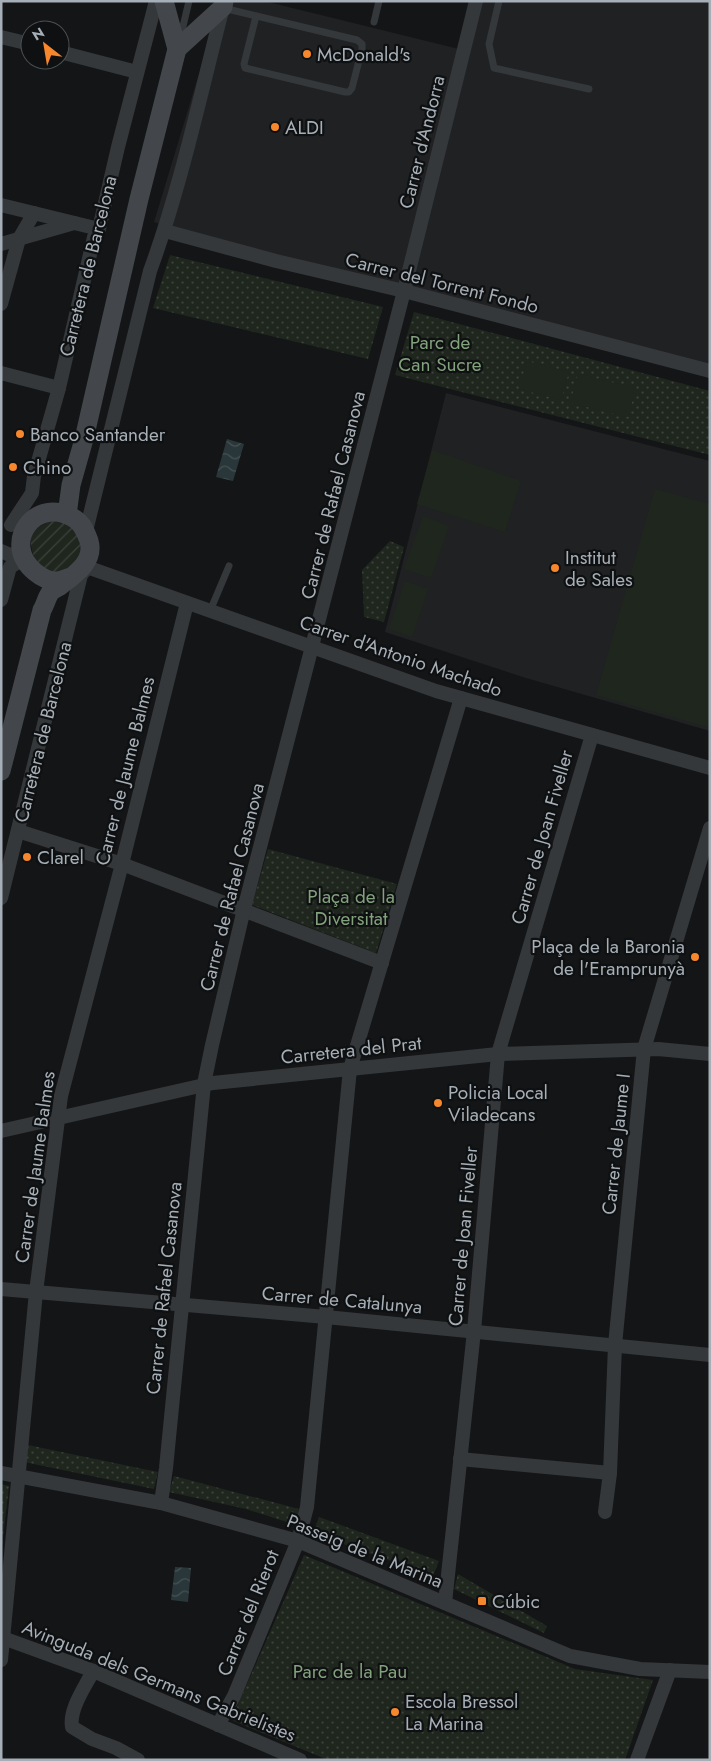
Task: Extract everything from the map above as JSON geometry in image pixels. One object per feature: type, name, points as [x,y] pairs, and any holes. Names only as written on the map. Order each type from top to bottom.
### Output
[{"type":"street","name":"Carretera de Barcelona","points":[[13,525],[32,493],[34,476],[58,388],[94,236],[99,229],[156,1]]},
{"type":"street","name":"Carretera de Barcelona","points":[[67,515],[73,476],[84,439],[177,49],[164,1]]},
{"type":"street","name":"Carrer d'Andorra","points":[[404,291],[476,1]]},
{"type":"street","points":[[177,49],[223,4]]},
{"type":"street","points":[[86,532],[150,271],[165,231],[223,4]]},
{"type":"street","points":[[1,37],[20,42]]},
{"type":"street","points":[[70,55],[137,72]]},
{"type":"street","points":[[1,205],[99,229]]},
{"type":"street","points":[[1,304],[19,239],[34,213]]},
{"type":"street","points":[[1,244],[74,223]]},
{"type":"street","name":"Carrer del Torrent Fondo","points":[[165,231],[710,371]]},
{"type":"street","name":"Carrer de Rafael Casanova","points":[[161,1504],[204,1084],[244,910],[404,291]]},
{"type":"street","points":[[1,373],[58,388]]},
{"type":"street","points":[[1,551],[24,559],[42,578],[55,581],[81,570],[89,555],[90,545],[86,532],[76,520],[57,512],[47,512],[32,520],[13,525],[21,538],[24,559]]},
{"type":"street","name":"Carretera de Barcelona","points":[[24,559],[38,590],[42,610]]},
{"type":"street","points":[[1,600],[10,567],[24,559]]},
{"type":"street","name":"Carretera de Barcelona","points":[[1,771],[42,610],[50,593],[81,570]]},
{"type":"street","name":"Carretera de Barcelona","points":[[1,898],[24,833],[81,570]]},
{"type":"street","name":"Carrer d'Antonio Machado","points":[[81,570],[187,603],[436,691],[710,768]]},
{"type":"street","name":"Carrer de Jaume Balmes","points":[[1,1660],[36,1292],[60,1096],[114,892],[127,866],[187,603]]},
{"type":"street","name":"Carrer del Rierot","points":[[218,1725],[234,1696],[298,1541],[307,1507],[350,1069],[461,698]]},
{"type":"street","name":"Carrer de Joan Fiveller","points":[[445,1603],[474,1331],[498,1054],[592,735]]},
{"type":"street","name":"Carrer de Jaume I","points":[[606,1512],[610,1473],[615,1345],[644,1049],[710,828]]},
{"type":"street","points":[[24,833],[127,866],[382,963]]},
{"type":"street","name":"Carretera del Prat","points":[[1,1130],[204,1084],[498,1054],[658,1048],[710,1054]]},
{"type":"street","name":"Carrer de Catalunya","points":[[1,1288],[326,1317],[710,1355]]},
{"type":"street","points":[[460,1458],[610,1473]]},
{"type":"street","name":"Passeig de la Marina","points":[[1,1472],[161,1504],[298,1541],[570,1656],[640,1668],[710,1672]]},
{"type":"street","name":"Avinguda dels Germans Gabrielistes","points":[[4,1638],[93,1671],[300,1760]]},
{"type":"street","points":[[637,1760],[670,1670]]},
{"type":"street","points":[[93,1671],[71,1720],[72,1727],[92,1739],[109,1745],[138,1760]]},
{"type":"lane","name":"Carretera de Barcelona","points":[[177,49],[189,1]]},
{"type":"lane","points":[[374,22],[379,1]]},
{"type":"lane","points":[[500,1],[490,44],[494,68],[590,89]]},
{"type":"lane","points":[[223,4],[256,16],[357,40],[362,44],[352,88],[349,92],[245,68],[244,64],[256,16]]},
{"type":"lane","points":[[210,611],[229,566]]},
{"type":"shaded area","points":[[221,1],[264,1],[459,49],[470,1],[710,1],[710,372],[276,261],[154,222]]},
{"type":"shaded area","name":"Institut de Sales","points":[[446,393],[710,461],[710,731],[526,678],[385,632]]},
{"type":"green space","name":"Parc de Can Sucre","points":[[170,255],[383,307],[368,359],[153,308]]},
{"type":"green space","name":"Parc de Can Sucre","points":[[414,312],[710,391],[710,455],[395,375]]},
{"type":"green space","points":[[527,361],[569,372],[561,400],[519,389]]},
{"type":"green space","points":[[578,374],[636,388],[628,417],[570,403]]},
{"type":"green space","points":[[432,450],[521,481],[505,532],[417,504]]},
{"type":"green space","points":[[655,489],[710,504],[710,717],[707,727],[596,695]]},
{"type":"green space","points":[[423,516],[449,526],[431,578],[404,569]]},
{"type":"green space","points":[[51,521],[69,523],[82,537],[79,561],[58,574],[38,567],[31,545],[36,529]]},
{"type":"green space","points":[[390,541],[404,547],[384,622],[364,617],[362,570]]},
{"type":"green space","points":[[405,581],[428,589],[412,637],[389,629]]},
{"type":"green space","name":"Plaça de la Diversitat","points":[[268,849],[397,884],[376,953],[252,905]]},
{"type":"green space","points":[[28,1445],[158,1472],[154,1489],[24,1462]]},
{"type":"green space","points":[[174,1476],[299,1509],[296,1525],[246,1509],[169,1492]]},
{"type":"green space","points":[[1,1484],[9,1486],[1,1554]]},
{"type":"green space","points":[[319,1517],[439,1561],[433,1576],[313,1533]]},
{"type":"green space","name":"Parc de la Pau","points":[[304,1555],[575,1669],[653,1680],[625,1760],[328,1760],[231,1720]]},
{"type":"green space","points":[[458,1574],[547,1626],[544,1633],[454,1589]]},
{"type":"water","points":[[227,439],[244,444],[233,481],[216,477]]},
{"type":"water","points":[[175,1567],[191,1568],[188,1602],[171,1600]]},
{"type":"place","name":"McDonald's","points":[[307,54]]},
{"type":"place","name":"ALDI","points":[[275,127]]},
{"type":"place","name":"Banco Santander","points":[[20,434]]},
{"type":"place","name":"Chino","points":[[13,467]]},
{"type":"place","name":"Institut de Sales","points":[[555,568]]},
{"type":"place","name":"Clarel","points":[[27,857]]},
{"type":"place","name":"Plaça de la Baronia de l'Eramprunyà","points":[[695,957]]},
{"type":"place","name":"Policia Local Viladecans","points":[[438,1103]]},
{"type":"place","name":"Cúbic","points":[[482,1601]]},
{"type":"place","name":"Escola Bressol La Marina","points":[[395,1712]]}]
